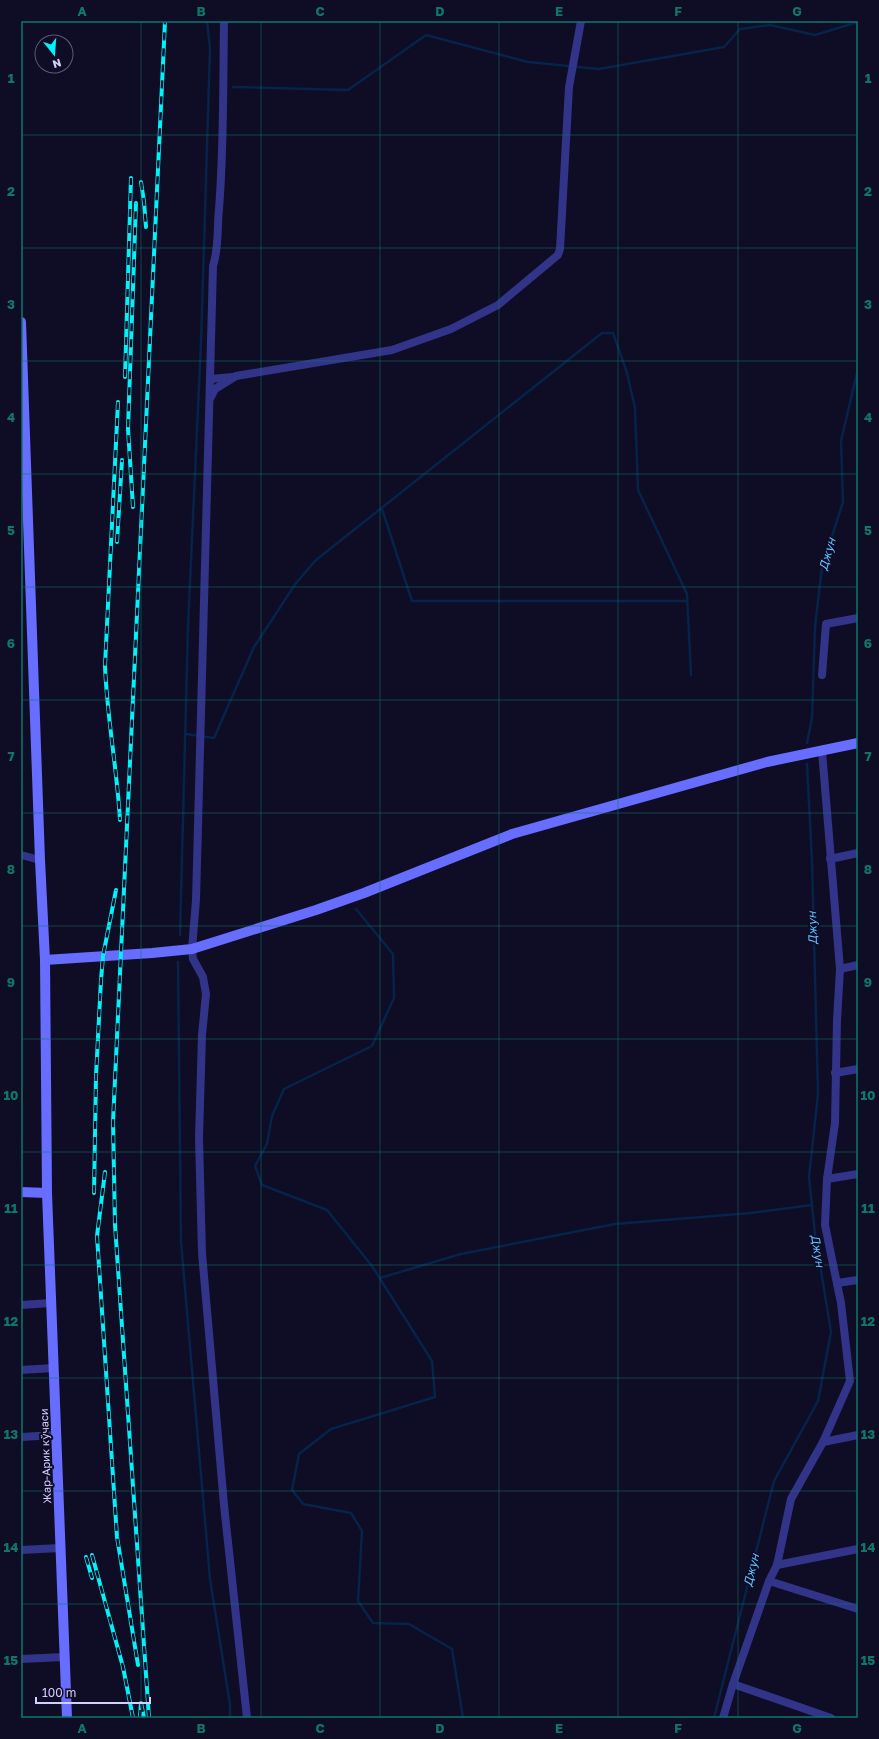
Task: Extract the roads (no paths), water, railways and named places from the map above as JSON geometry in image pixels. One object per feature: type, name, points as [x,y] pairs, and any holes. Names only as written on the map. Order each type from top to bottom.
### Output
[{"type":"main road","name":"Жар-Арик кўчаси","points":[[21,322],[25,553],[45,960],[47,1193],[54,1368],[55,1435],[67,1718]]},
{"type":"main road","points":[[45,960],[192,949],[316,910],[364,893],[512,834],[767,762],[858,743]]},
{"type":"main road","points":[[21,1192],[47,1193]]},
{"type":"street","points":[[224,21],[222,170],[216,239],[217,254],[213,266],[196,900],[192,949],[193,959],[202,977],[206,994],[202,1035],[200,1138],[202,1253],[224,1505],[247,1718]]},
{"type":"street","points":[[210,379],[392,350],[451,329],[498,305],[558,255],[560,249],[569,87],[581,21]]},
{"type":"street","points":[[209,400],[216,388],[236,376]]},
{"type":"street","points":[[822,675],[826,624],[858,618]]},
{"type":"street","points":[[724,1718],[733,1684],[769,1581],[777,1565],[791,1499],[823,1442],[850,1381],[841,1303],[825,1225],[827,1179],[835,1122],[835,1073],[840,969],[822,751]]},
{"type":"street","points":[[830,859],[858,853]]},
{"type":"street","points":[[21,855],[40,860]]},
{"type":"street","points":[[840,969],[858,965]]},
{"type":"street","points":[[835,1073],[858,1069]]},
{"type":"street","points":[[827,1179],[858,1174]]},
{"type":"street","points":[[837,1284],[858,1280]]},
{"type":"street","points":[[21,1305],[51,1304]]},
{"type":"street","points":[[21,1370],[54,1368]]},
{"type":"street","points":[[21,1438],[55,1435]]},
{"type":"street","points":[[823,1442],[858,1435]]},
{"type":"street","points":[[21,1550],[60,1548]]},
{"type":"street","points":[[777,1565],[858,1549]]},
{"type":"street","points":[[769,1581],[858,1609]]},
{"type":"street","points":[[21,1659],[64,1657]]},
{"type":"street","points":[[733,1684],[831,1718]]},
{"type":"waterway","points":[[180,935],[188,626],[201,343],[210,48],[207,21]]},
{"type":"waterway","points":[[233,87],[348,90],[426,35],[528,62],[599,69],[724,47],[740,29],[770,25],[815,35],[858,22]]},
{"type":"waterway","points":[[186,734],[214,738],[254,647],[296,583],[316,560],[602,333],[613,333],[627,373],[635,408],[638,490],[687,594],[691,675]]},
{"type":"waterway","name":"Джун","points":[[807,743],[812,718],[815,627],[822,567],[843,502],[841,441],[858,369]]},
{"type":"waterway","points":[[382,509],[412,601],[687,601]]},
{"type":"waterway","name":"Джун","points":[[714,1718],[774,1481],[818,1401],[831,1332],[815,1234],[809,1177],[818,1094],[812,861],[807,764]]},
{"type":"waterway","points":[[356,909],[393,954],[394,998],[372,1046],[284,1089],[272,1116],[267,1144],[255,1166],[262,1185],[327,1210],[372,1266],[432,1361],[435,1397],[331,1429],[299,1454],[292,1490],[303,1504],[351,1513],[362,1531],[358,1601],[373,1623],[409,1624],[452,1649],[463,1718]]},
{"type":"waterway","points":[[178,962],[181,1242],[210,1579],[230,1705],[230,1718]]},
{"type":"waterway","points":[[380,1278],[461,1254],[615,1224],[751,1213],[812,1205]]},
{"type":"railway","points":[[149,1718],[115,1225],[113,1122],[165,21]]},
{"type":"railway","points":[[125,377],[131,178]]},
{"type":"railway","points":[[141,182],[146,227]]},
{"type":"railway","points":[[133,507],[128,429],[136,203]]},
{"type":"railway","points":[[118,402],[105,666],[120,820]]},
{"type":"railway","points":[[117,542],[122,460]]},
{"type":"railway","points":[[94,1193],[96,1076],[101,980],[103,956],[116,890]]},
{"type":"railway","points":[[105,1172],[97,1236],[117,1537],[138,1665]]},
{"type":"railway","points":[[92,1555],[123,1667],[133,1718]]},
{"type":"railway","points":[[86,1557],[92,1578]]},
{"type":"railway","points":[[140,1718],[141,1703],[144,1718]]}]
